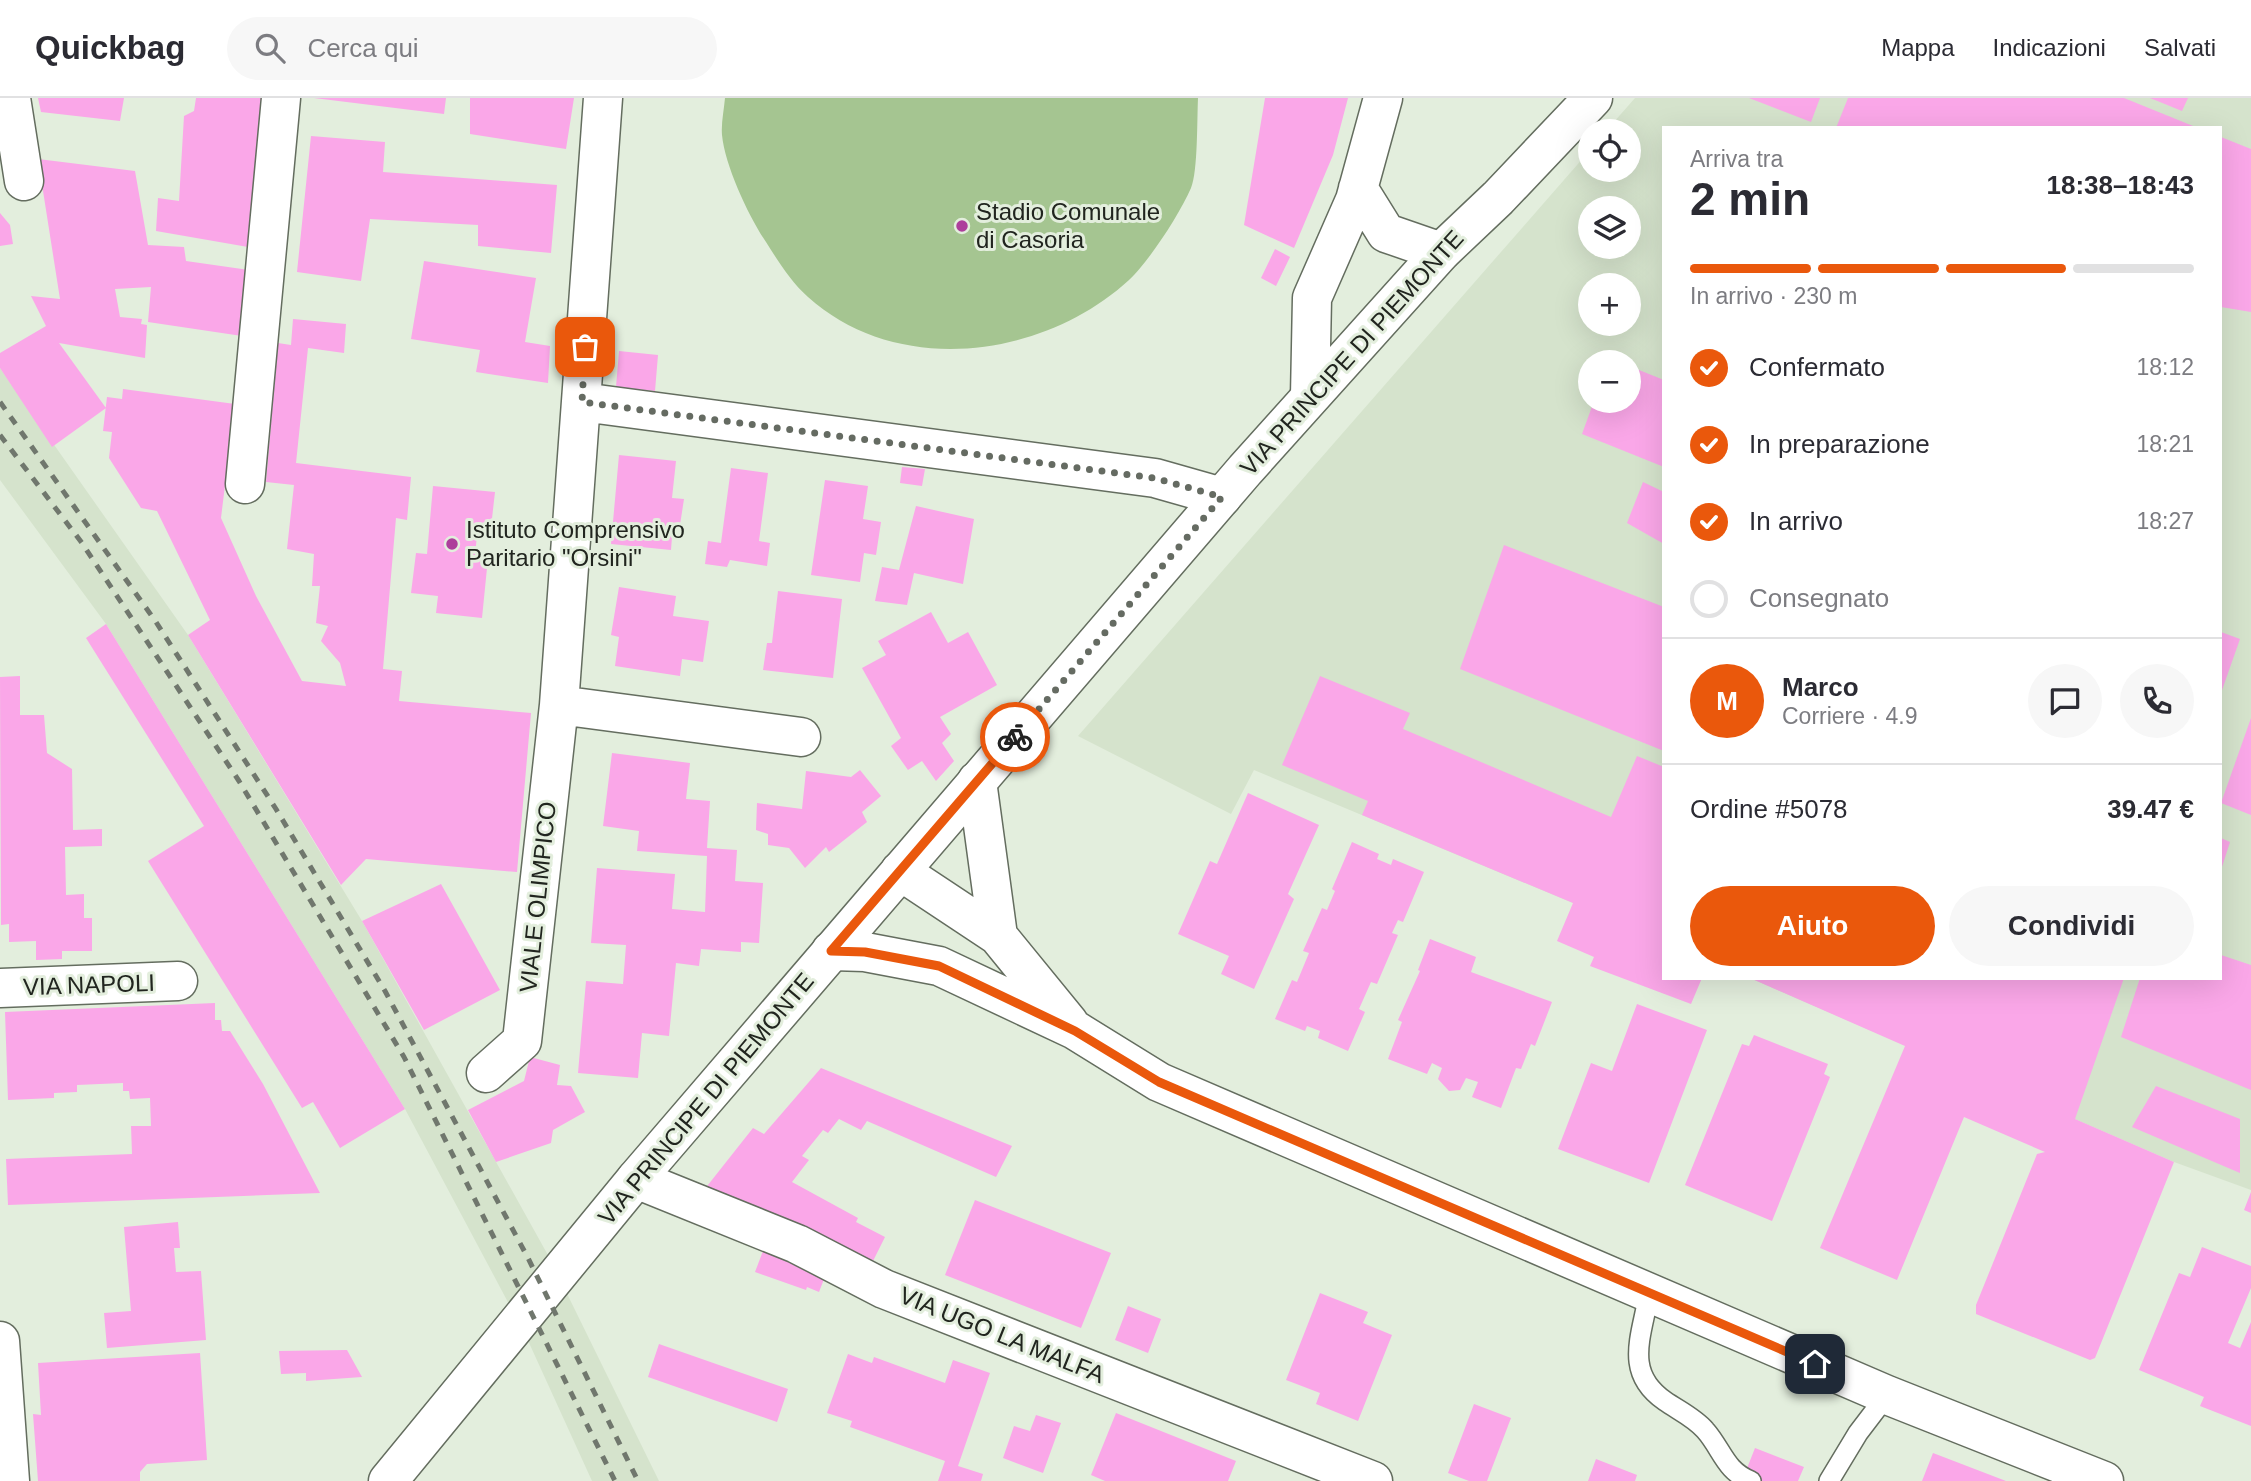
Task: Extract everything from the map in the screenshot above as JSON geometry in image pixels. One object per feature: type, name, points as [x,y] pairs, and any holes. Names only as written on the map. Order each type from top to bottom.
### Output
[{"type":"street","points":[[11,98],[24,181]]},
{"type":"street","points":[[245,484],[281,98]]},
{"type":"street","name":"VIALE OLIMPICO","points":[[486,1073],[522,1041],[559,705],[603,98]]},
{"type":"street","points":[[1310,396],[1312,298],[1358,188],[1383,98]]},
{"type":"street","name":"VIA PRINCIPE DI PIEMONTE","points":[[388,1481],[636,1179],[1310,396],[1441,252],[1498,198],[1593,98]]},
{"type":"street","points":[[1358,188],[1386,233],[1441,252]]},
{"type":"street","points":[[582,402],[1154,478],[1222,497]]},
{"type":"street","points":[[559,705],[802,737]]},
{"type":"street","points":[[977,781],[998,936]]},
{"type":"street","points":[[900,871],[998,936],[1075,1031]]},
{"type":"street","points":[[831,951],[865,952],[939,966],[1075,1031],[1159,1082],[1887,1395],[2104,1481]]},
{"type":"street","name":"VIA NAPOLI","points":[[0,988],[178,981]]},
{"type":"street","name":"VIA UGO LA MALFA","points":[[636,1179],[797,1244],[884,1289],[1373,1481]]},
{"type":"street","points":[[1,1363],[10,1481]]},
{"type":"lane","points":[[1648,1293],[1638,1354],[1638,1370],[1645,1383],[1704,1428],[1736,1475],[1751,1481]]},
{"type":"lane","points":[[1829,1481],[1858,1433],[1887,1395]]},
{"type":"shaded area","points":[[1635,98],[2251,98],[2251,1190],[2174,1162],[1755,980],[2222,980],[2222,126],[1662,126],[1662,940],[1254,770],[1231,814],[1078,736],[1578,164],[1578,182],[1641,182],[1641,119],[1617,119]]},
{"type":"shaded area","points":[[0,368],[188,635],[362,921],[549,1257],[659,1481],[592,1481],[525,1334],[405,1109],[106,624],[0,480]]},
{"type":"green space","name":"Stadio Comunale di Casoria","points":[[725,98],[1198,98],[1193,180],[1179,211],[1146,261],[1129,280],[1094,306],[1056,327],[1014,341],[970,348],[927,348],[884,339],[844,323],[808,297],[790,278],[759,231],[733,176],[722,135]]},
{"type":"building","points":[[38,98],[124,98],[120,121],[41,112]]},
{"type":"building","points":[[196,98],[266,98],[248,247],[156,231],[158,198],[179,201],[184,116],[194,111]]},
{"type":"building","points":[[314,98],[446,98],[444,114]]},
{"type":"building","points":[[470,98],[574,98],[566,149],[470,134]]},
{"type":"building","points":[[1265,98],[1348,98],[1333,155],[1294,248],[1244,225]]},
{"type":"building","points":[[1749,98],[1820,98],[1811,122]]},
{"type":"building","points":[[1848,98],[2124,98],[2193,126],[1837,126]]},
{"type":"building","points":[[2150,98],[2188,98],[2182,111]]},
{"type":"building","points":[[311,136],[385,142],[383,172],[557,185],[551,253],[478,246],[478,225],[370,219],[361,281],[297,272]]},
{"type":"building","points":[[2222,137],[2251,149],[2251,312],[2222,307]]},
{"type":"building","points":[[38,159],[135,171],[148,245],[184,247],[186,261],[249,270],[242,336],[148,322],[151,287],[115,289],[120,317],[142,319],[141,324],[147,325],[145,358],[59,343],[106,408],[52,447],[0,368],[0,353],[46,326],[31,296],[60,299]]},
{"type":"building","points":[[0,213],[10,225],[13,244],[0,246]]},
{"type":"building","points":[[1275,249],[1290,257],[1276,286],[1261,278]]},
{"type":"building","points":[[424,261],[536,278],[525,342],[550,346],[548,383],[476,372],[480,350],[411,339]]},
{"type":"building","points":[[293,319],[346,324],[344,353],[308,348],[296,463],[411,477],[407,520],[396,518],[383,669],[402,671],[399,701],[531,713],[517,872],[366,859],[341,885],[188,635],[210,620],[157,511],[141,508],[109,458],[112,432],[103,431],[107,397],[122,399],[123,389],[235,404],[221,518],[256,596],[302,681],[346,686],[340,663],[321,641],[328,626],[316,623],[320,586],[312,586],[314,554],[287,549],[294,485],[266,482],[278,343],[291,345]]},
{"type":"building","points":[[619,351],[658,355],[655,391],[616,387]]},
{"type":"building","points":[[1641,371],[1662,379],[1662,466],[1582,434],[1590,413],[1641,413]]},
{"type":"building","points":[[619,455],[676,461],[672,498],[684,499],[680,525],[673,524],[671,550],[611,544]]},
{"type":"building","points":[[902,467],[925,469],[922,486],[900,483]]},
{"type":"building","points":[[731,468],[768,473],[759,541],[770,543],[767,566],[730,560],[727,567],[705,564],[708,541],[721,543]]},
{"type":"building","points":[[825,480],[868,486],[863,519],[881,522],[876,555],[864,553],[860,582],[811,575]]},
{"type":"building","points":[[1643,482],[1662,491],[1662,543],[1627,523]]},
{"type":"building","name":"Istituto Comprensivo Paritario \"Orsini\"","points":[[433,486],[495,492],[490,536],[477,534],[475,557],[488,558],[482,618],[436,613],[438,596],[411,593],[416,553],[427,554]]},
{"type":"building","points":[[916,506],[974,519],[963,584],[914,573],[907,605],[875,601],[882,567],[899,570]]},
{"type":"building","points":[[1504,545],[1662,606],[1662,750],[1460,669]]},
{"type":"building","points":[[619,587],[676,596],[673,616],[709,621],[703,662],[682,659],[680,676],[615,666],[619,637],[611,635]]},
{"type":"building","points":[[778,591],[842,599],[833,678],[763,670],[767,643],[772,643]]},
{"type":"building","points":[[931,612],[948,643],[968,632],[997,685],[940,717],[951,734],[942,743],[954,761],[936,781],[922,761],[908,770],[891,746],[901,738],[862,668],[886,655],[878,641]]},
{"type":"building","points":[[106,624],[405,1109],[340,1148],[313,1102],[302,1108],[148,861],[204,826],[86,638]]},
{"type":"building","points":[[2222,632],[2240,639],[2222,690]]},
{"type":"building","points":[[20,676],[20,715],[44,715],[47,753],[72,769],[73,830],[102,829],[102,846],[65,847],[66,895],[84,894],[84,918],[92,918],[92,951],[62,951],[62,959],[36,960],[36,941],[9,942],[9,924],[1,925],[0,677]]},
{"type":"building","points":[[1320,676],[1410,713],[1403,729],[1611,817],[1637,756],[1662,766],[1662,980],[1701,980],[1691,1004],[1590,966],[1594,957],[1557,941],[1573,903],[1362,815],[1368,801],[1282,765]]},
{"type":"building","points":[[2251,718],[2251,815],[2222,803]]},
{"type":"building","points":[[612,753],[690,763],[686,799],[710,801],[707,848],[737,850],[735,881],[763,883],[759,943],[741,942],[741,952],[701,949],[699,966],[676,963],[669,1036],[642,1033],[638,1078],[578,1073],[586,981],[623,984],[626,945],[591,943],[597,868],[675,874],[672,909],[705,912],[707,856],[637,851],[639,831],[603,826]]},
{"type":"building","points":[[860,770],[881,796],[862,812],[867,822],[829,852],[826,847],[805,868],[789,848],[768,845],[768,834],[756,830],[757,803],[802,809],[806,771],[851,777]]},
{"type":"building","points":[[1248,793],[1319,825],[1288,894],[1294,899],[1254,989],[1221,974],[1229,956],[1178,934],[1210,861],[1217,864]]},
{"type":"building","points":[[2222,838],[2230,842],[2222,867]]},
{"type":"building","points":[[1352,842],[1379,854],[1377,859],[1391,865],[1393,859],[1424,872],[1403,922],[1398,920],[1392,933],[1398,935],[1377,984],[1371,982],[1359,1009],[1365,1012],[1348,1051],[1318,1038],[1320,1031],[1307,1026],[1305,1031],[1275,1019],[1292,980],[1297,982],[1309,953],[1303,951],[1322,908],[1327,910],[1335,891],[1332,889]]},
{"type":"building","points":[[441,884],[500,990],[424,1030],[362,921]]},
{"type":"building","points":[[1430,939],[1476,957],[1471,972],[1552,1002],[1535,1046],[1531,1044],[1521,1069],[1516,1068],[1501,1108],[1472,1097],[1478,1082],[1466,1078],[1460,1090],[1449,1091],[1438,1079],[1442,1068],[1432,1063],[1427,1074],[1388,1059],[1402,1022],[1398,1020],[1420,971],[1418,970]]},
{"type":"building","points":[[2222,955],[2251,965],[2251,1090],[2121,1037],[2139,980],[2222,980]]},
{"type":"building","points":[[1755,980],[2123,980],[2075,1119],[2174,1162],[2095,1358],[2090,1360],[1976,1314],[1976,1305],[2037,1154],[2045,1152],[1964,1117],[1897,1280],[1820,1248],[1905,1046]]},
{"type":"building","points":[[215,1003],[215,1020],[221,1020],[222,1031],[230,1031],[263,1084],[320,1193],[8,1205],[6,1159],[132,1154],[131,1126],[151,1126],[150,1098],[130,1099],[129,1091],[123,1091],[123,1083],[77,1085],[77,1092],[54,1093],[54,1098],[8,1100],[5,1012]]},
{"type":"building","points":[[1637,1004],[1707,1030],[1649,1183],[1558,1149],[1591,1063],[1612,1071]]},
{"type":"building","points":[[1754,1035],[1828,1064],[1824,1074],[1830,1077],[1772,1221],[1685,1185],[1742,1044],[1749,1046]]},
{"type":"building","points":[[530,1057],[560,1065],[557,1085],[571,1086],[585,1112],[553,1130],[551,1143],[496,1162],[468,1110],[524,1081]]},
{"type":"building","points":[[821,1068],[1012,1146],[996,1177],[867,1121],[861,1130],[839,1119],[828,1133],[823,1130],[802,1156],[809,1160],[792,1182],[858,1218],[856,1222],[885,1237],[872,1263],[704,1190],[753,1128],[764,1134]]},
{"type":"building","points":[[2156,1086],[2240,1119],[2240,1173],[2132,1127]]},
{"type":"building","points":[[2251,1192],[2251,1213],[2244,1210]]},
{"type":"building","points":[[975,1200],[1111,1253],[1081,1328],[945,1275]]},
{"type":"building","points":[[178,1222],[180,1248],[174,1248],[176,1272],[201,1271],[206,1340],[107,1348],[104,1313],[131,1311],[124,1227]]},
{"type":"building","points":[[2202,1247],[2251,1266],[2251,1288],[2228,1343],[2240,1348],[2251,1322],[2251,1426],[2200,1406],[2204,1397],[2139,1370],[2179,1273],[2190,1277]]},
{"type":"building","points":[[763,1251],[826,1274],[819,1292],[755,1272]]},
{"type":"building","points":[[1320,1293],[1368,1312],[1363,1323],[1392,1335],[1358,1421],[1316,1404],[1320,1393],[1286,1380]]},
{"type":"building","points":[[1128,1306],[1161,1319],[1148,1353],[1115,1340]]},
{"type":"building","points":[[659,1344],[788,1389],[777,1422],[648,1377]]},
{"type":"building","points":[[347,1350],[362,1377],[306,1381],[306,1373],[281,1374],[279,1351]]},
{"type":"building","points":[[200,1353],[207,1460],[147,1464],[140,1472],[140,1481],[38,1481],[33,1414],[41,1415],[38,1363]]},
{"type":"building","points":[[848,1354],[872,1363],[874,1357],[945,1383],[953,1360],[990,1373],[958,1466],[983,1474],[981,1481],[938,1481],[945,1461],[850,1427],[852,1421],[827,1413]]},
{"type":"building","points":[[1474,1404],[1511,1418],[1487,1481],[1469,1481],[1448,1473]]},
{"type":"building","points":[[1116,1413],[1236,1461],[1228,1481],[1105,1481],[1091,1475]]},
{"type":"building","points":[[1036,1415],[1061,1423],[1043,1473],[1003,1458],[1014,1426],[1030,1431]]},
{"type":"building","points":[[1755,1448],[1804,1467],[1798,1481],[1742,1481]]},
{"type":"building","points":[[1933,1453],[2006,1481],[1922,1481]]},
{"type":"building","points":[[1596,1459],[1637,1475],[1635,1481],[1588,1481]]},
{"type":"railway","points":[[0,402],[156,622],[276,809],[385,991],[528,1258],[638,1481]]},
{"type":"railway","points":[[0,435],[82,543],[239,781],[404,1057],[615,1481]]},
{"type":"way so far","points":[[585,347],[582,402],[1154,478],[1222,497],[1015,737]]},
{"type":"place","name":"Stadio Comunale di Casoria","points":[[962,226]]},
{"type":"place","name":"Istituto Comprensivo Paritario \"Orsini\"","points":[[452,544]]},
{"type":"route","points":[[1015,737],[831,951],[865,952],[939,966],[1075,1031],[1159,1082],[1815,1364]]}]
